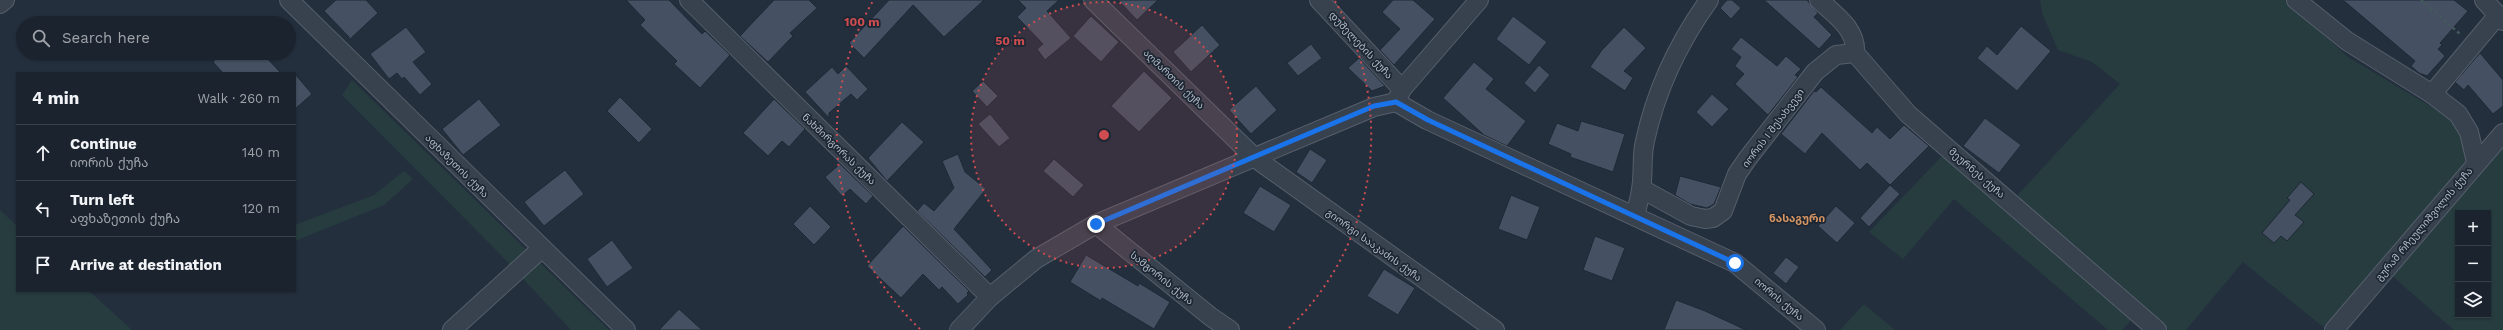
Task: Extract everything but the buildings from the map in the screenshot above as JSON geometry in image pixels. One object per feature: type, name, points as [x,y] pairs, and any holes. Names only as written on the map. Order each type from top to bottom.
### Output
[{"type":"street","points":[[0,4],[5,0]]},
{"type":"street","name":"აფხაზეთის ქუჩა","points":[[288,0],[541,249],[626,330]]},
{"type":"street","name":"ნახშირგორას ქუჩა","points":[[689,0],[990,297]]},
{"type":"street","name":"აღმართის ქუჩა","points":[[1093,0],[1255,158]]},
{"type":"street","name":"დუშელების ქუჩა","points":[[1319,0],[1399,95]]},
{"type":"street","points":[[959,330],[990,297],[1036,259],[1096,224],[1255,158],[1399,95],[1479,0]]},
{"type":"street","points":[[1635,216],[1642,189],[1641,162],[1655,104],[1686,35],[1709,0]]},
{"type":"street","points":[[1819,0],[1848,28],[1856,42],[1855,53]]},
{"type":"street","name":"გურამ რჩეულიშვილის ქუჩა","points":[[2296,0],[2347,41],[2432,94],[2458,114],[2469,132],[2476,162],[2334,330]]},
{"type":"street","points":[[2432,94],[2473,45],[2501,18],[2484,0]]},
{"type":"street","name":"იორის I შესახვევი","points":[[1642,189],[1691,216],[1705,219],[1713,218],[1723,211],[1738,174],[1748,158],[1815,72],[1836,55],[1855,53]]},
{"type":"street","name":"მეურნეს ქუჩა","points":[[1855,53],[1908,114],[2157,330]]},
{"type":"street","name":"იორის ქუჩა","points":[[1399,95],[1428,120],[1735,263],[1816,330]]},
{"type":"street","points":[[2476,162],[2503,133]]},
{"type":"street","name":"გიორგი სააკაძის ქუჩა","points":[[1255,158],[1495,330]]},
{"type":"street","name":"სამგორის ქუჩა","points":[[1096,224],[1211,317],[1230,330]]},
{"type":"street","points":[[452,330],[541,249]]},
{"type":"path","points":[[2421,0],[2473,45]]},
{"type":"green space","points":[[2040,0],[2285,0],[2348,57],[2447,116],[2460,131],[2466,161],[2434,202],[2323,327],[2243,262],[2186,330],[2169,330],[2014,199],[2120,84],[2092,62],[2058,50],[2042,13]]},
{"type":"green space","points":[[352,80],[609,330],[571,330],[498,252],[342,95]]},
{"type":"green space","points":[[2503,146],[2503,330],[2454,330],[2390,274]]},
{"type":"green space","points":[[1944,154],[2133,318],[2122,330],[2108,330],[1954,199],[1903,259],[1869,232]]},
{"type":"green space","points":[[404,171],[413,179],[384,205],[296,241],[296,225],[374,195]]},
{"type":"green space","points":[[0,210],[16,225],[16,292],[90,292],[132,330],[0,330]]},
{"type":"green space","points":[[1864,304],[1895,330],[1840,330]]},
{"type":"district","name":"ნასაგური","points":[[1797,218]]},
{"type":"route","points":[[1096,224],[1255,158],[1374,106],[1396,102],[1428,120],[1735,263]]}]
